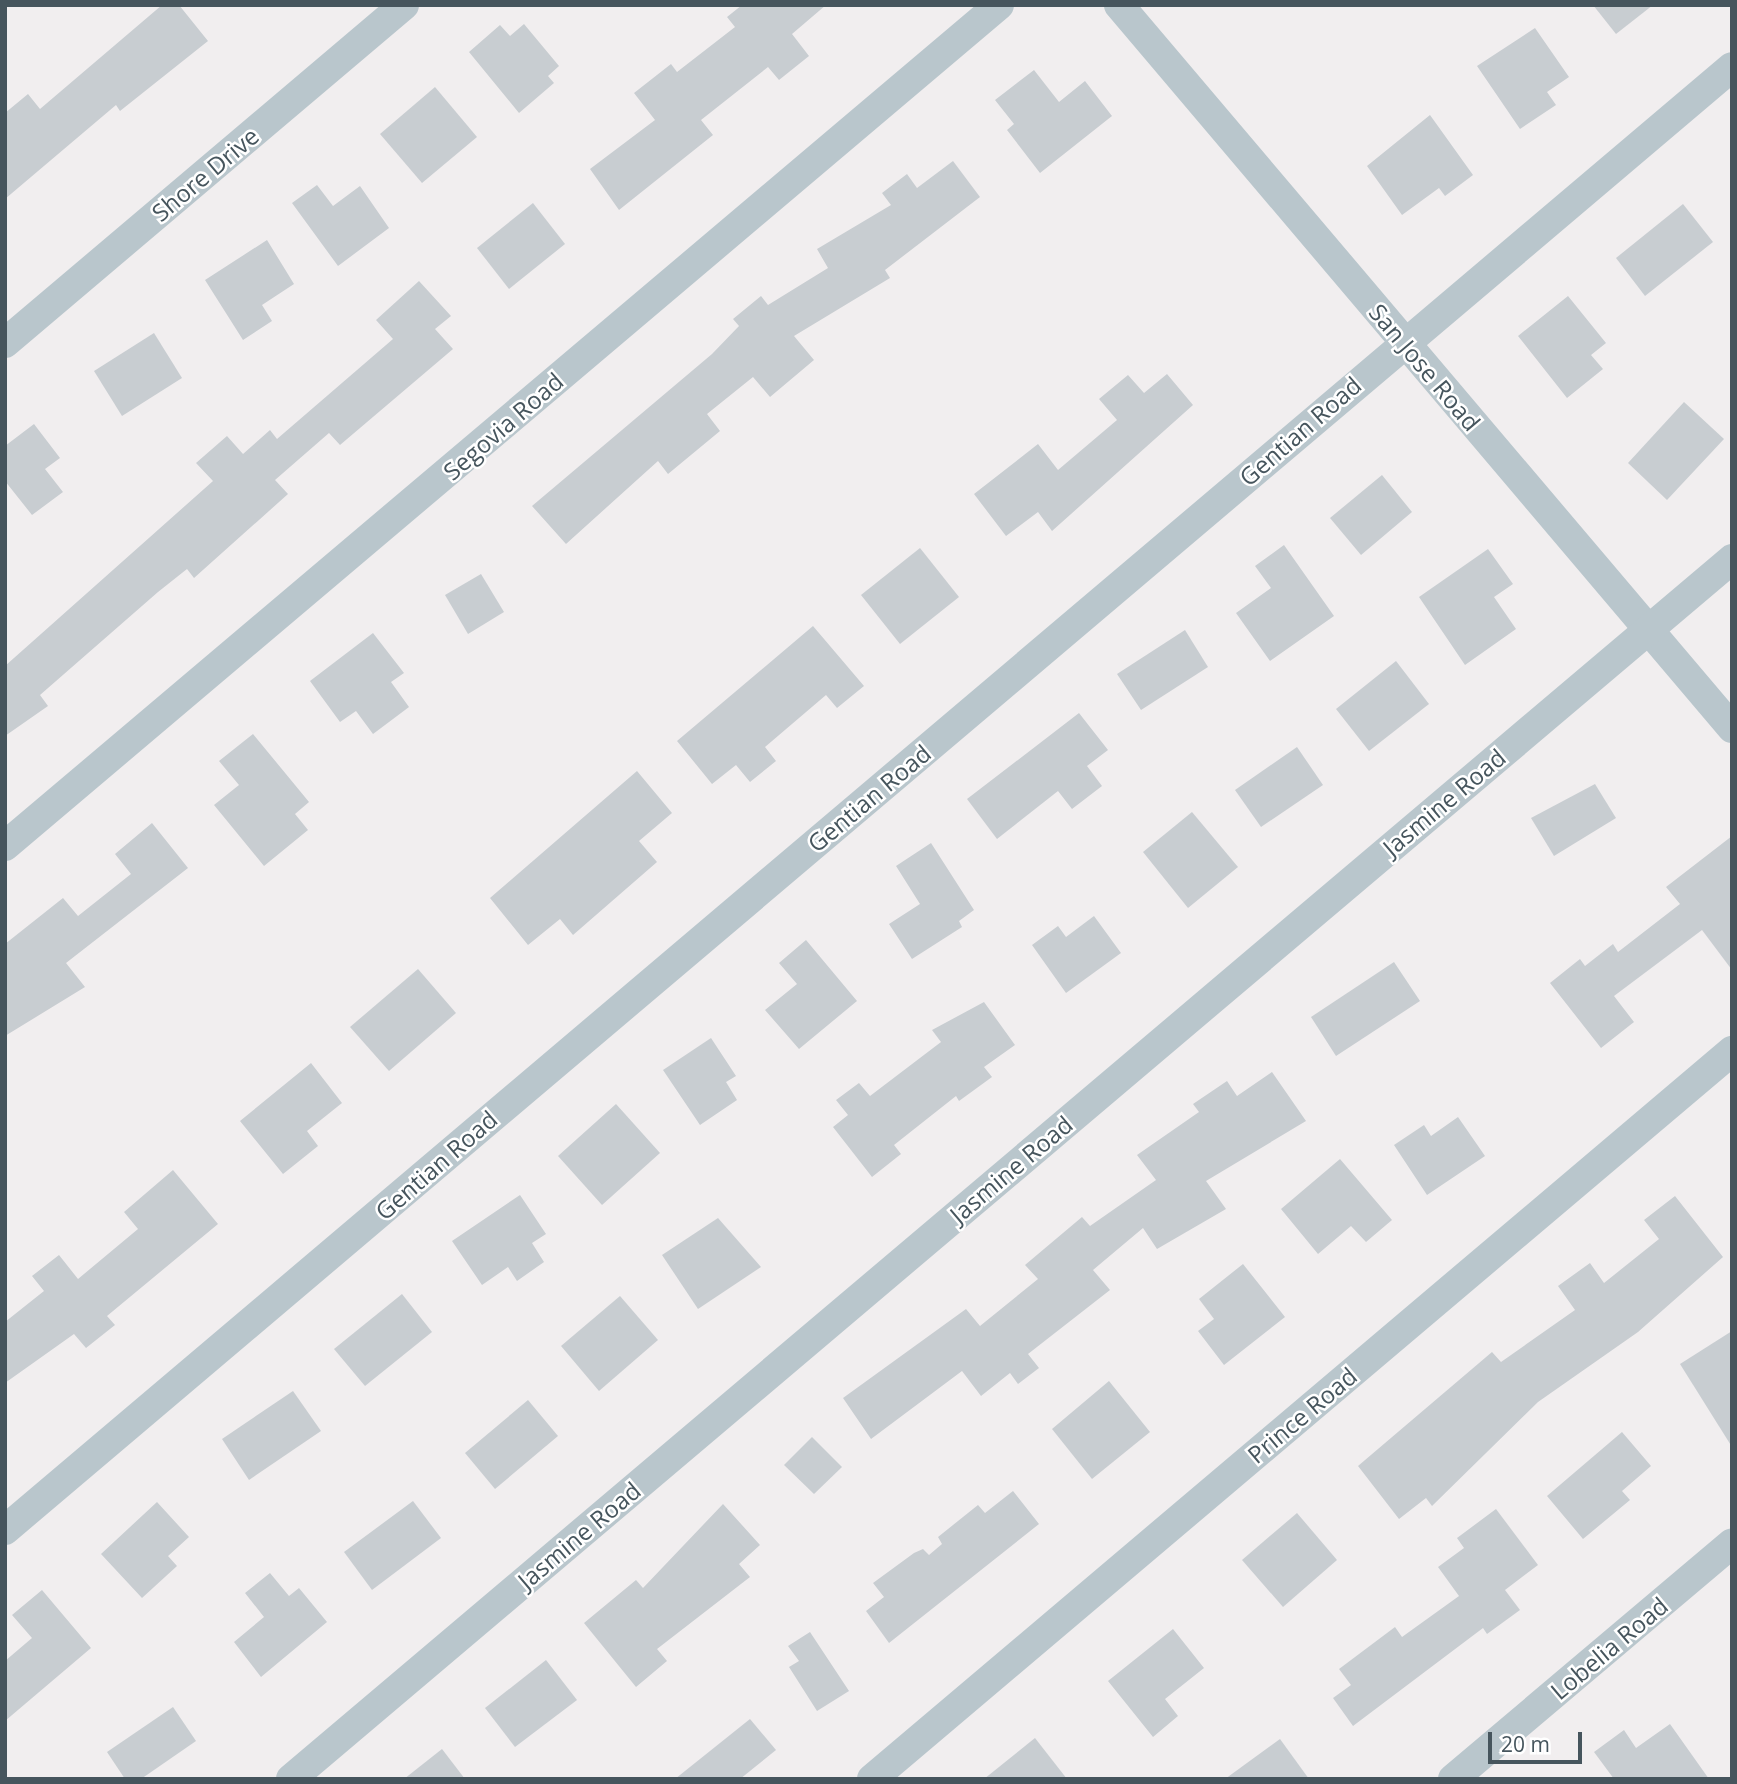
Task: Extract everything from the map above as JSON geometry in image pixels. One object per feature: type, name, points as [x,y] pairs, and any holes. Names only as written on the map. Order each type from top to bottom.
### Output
[{"type":"street","name":"Shore Drive","points":[[5,343],[404,5]]},
{"type":"street","name":"Segovia Road","points":[[5,846],[999,5]]},
{"type":"street","name":"San Jose Road","points":[[1119,5],[1732,728]]},
{"type":"street","name":"Gentian Road","points":[[5,1530],[1404,341],[1732,67]]},
{"type":"street","name":"Jasmine Road","points":[[291,1779],[1732,559]]},
{"type":"street","name":"Prince Road","points":[[872,1779],[1732,1051]]},
{"type":"street","name":"Lobelia Road","points":[[1453,1779],[1732,1543]]},
{"type":"building","points":[[162,5],[179,5],[208,41],[120,111],[116,105],[5,199],[5,113],[28,94],[40,109]]},
{"type":"building","points":[[742,5],[826,5],[792,34],[809,56],[779,80],[768,67],[701,120],[713,135],[619,210],[590,169],[655,120],[634,93],[671,64],[677,72],[735,27],[727,17]]},
{"type":"building","points":[[1593,5],[1653,5],[1616,34]]},
{"type":"building","points":[[524,24],[559,66],[548,76],[554,83],[519,113],[469,52],[500,25],[510,36]]},
{"type":"building","points":[[1535,28],[1569,77],[1547,92],[1556,105],[1520,129],[1477,66]]},
{"type":"building","points":[[1034,70],[1059,102],[1085,81],[1112,116],[1040,173],[1007,130],[1014,124],[995,100]]},
{"type":"building","points":[[435,87],[477,137],[422,183],[380,134]]},
{"type":"building","points":[[1430,115],[1473,175],[1445,196],[1439,188],[1402,215],[1367,166]]},
{"type":"building","points":[[953,161],[980,197],[885,270],[890,278],[794,336],[814,360],[770,397],[753,377],[707,414],[720,431],[668,474],[658,461],[566,544],[532,506],[712,354],[739,326],[733,319],[761,296],[768,305],[828,268],[817,249],[891,205],[882,193],[907,174],[917,188]]},
{"type":"building","points":[[317,185],[333,206],[360,186],[389,228],[338,266],[292,203]]},
{"type":"building","points":[[533,203],[565,244],[509,289],[477,248]]},
{"type":"building","points":[[1683,204],[1713,242],[1645,296],[1616,258]]},
{"type":"building","points":[[267,240],[294,284],[262,305],[272,321],[243,340],[205,280]]},
{"type":"building","points":[[419,281],[451,316],[435,329],[453,349],[340,445],[329,433],[275,480],[288,494],[194,578],[187,569],[158,592],[40,695],[48,706],[5,736],[5,666],[213,481],[196,463],[227,436],[243,454],[270,430],[277,439],[393,339],[376,320]]},
{"type":"building","points":[[1568,296],[1606,343],[1591,355],[1603,369],[1567,398],[1518,336]]},
{"type":"building","points":[[154,333],[182,378],[122,416],[94,371]]},
{"type":"building","points":[[1167,374],[1193,405],[1052,531],[1038,512],[1006,536],[974,494],[1038,444],[1058,470],[1117,420],[1099,399],[1128,375],[1144,393]]},
{"type":"building","points":[[1684,402],[1724,439],[1667,500],[1628,463]]},
{"type":"building","points":[[34,424],[60,458],[45,469],[63,492],[32,515],[5,481],[5,446]]},
{"type":"building","points":[[1382,475],[1412,512],[1361,555],[1330,518]]},
{"type":"building","points":[[1284,545],[1334,616],[1270,661],[1236,613],[1271,588],[1255,566]]},
{"type":"building","points":[[920,548],[959,597],[900,644],[861,595]]},
{"type":"building","points":[[1488,549],[1513,584],[1494,597],[1516,629],[1465,665],[1419,597]]},
{"type":"building","points":[[481,574],[504,612],[468,634],[445,595]]},
{"type":"building","points":[[813,626],[864,686],[837,708],[826,695],[765,747],[776,761],[750,782],[736,765],[712,784],[677,741]]},
{"type":"building","points":[[1185,630],[1208,667],[1141,710],[1117,674]]},
{"type":"building","points":[[373,633],[404,673],[391,682],[409,707],[373,734],[356,711],[340,722],[310,681]]},
{"type":"building","points":[[1396,661],[1429,704],[1369,751],[1336,709]]},
{"type":"building","points":[[1079,713],[1108,750],[1087,766],[1102,786],[1072,809],[1058,791],[997,839],[967,799]]},
{"type":"building","points":[[253,734],[309,802],[295,814],[308,830],[264,866],[214,805],[239,785],[219,761]]},
{"type":"building","points":[[1297,747],[1323,785],[1261,827],[1235,790]]},
{"type":"building","points":[[637,771],[672,813],[639,841],[657,862],[573,935],[560,919],[528,945],[490,898]]},
{"type":"building","points":[[1595,784],[1616,818],[1554,856],[1531,818]]},
{"type":"building","points":[[1192,812],[1238,867],[1188,908],[1143,852]]},
{"type":"building","points":[[152,823],[188,868],[66,963],[85,987],[5,1036],[5,944],[63,898],[78,916],[131,874],[115,854]]},
{"type":"building","points":[[1732,836],[1732,970],[1702,930],[1614,996],[1634,1022],[1601,1048],[1550,983],[1580,959],[1585,966],[1613,944],[1618,952],[1680,904],[1666,887]]},
{"type":"building","points":[[931,843],[974,910],[959,921],[962,927],[912,959],[889,924],[920,904],[896,866]]},
{"type":"building","points":[[1094,916],[1121,953],[1066,993],[1032,945],[1058,926],[1066,937]]},
{"type":"building","points":[[806,940],[857,1001],[799,1049],[765,1010],[797,984],[779,963]]},
{"type":"building","points":[[1394,962],[1420,1001],[1336,1056],[1311,1017]]},
{"type":"building","points":[[418,969],[456,1013],[389,1071],[350,1027]]},
{"type":"building","points":[[984,1002],[1015,1045],[984,1067],[992,1077],[959,1101],[956,1096],[894,1145],[901,1154],[872,1177],[833,1127],[848,1115],[836,1100],[859,1083],[870,1096],[941,1042],[932,1030]]},
{"type":"building","points":[[711,1038],[736,1076],[726,1082],[737,1100],[700,1125],[663,1070]]},
{"type":"building","points":[[311,1063],[342,1103],[307,1131],[318,1146],[283,1174],[240,1121]]},
{"type":"building","points":[[1272,1072],[1306,1121],[1206,1181],[1226,1209],[1157,1249],[1143,1228],[1093,1270],[1110,1290],[1028,1354],[1039,1368],[1018,1384],[1010,1373],[981,1396],[962,1371],[871,1439],[843,1398],[966,1309],[980,1326],[1038,1279],[1025,1265],[1082,1217],[1090,1226],[1156,1180],[1137,1155],[1199,1112],[1193,1104],[1227,1081],[1237,1096]]},
{"type":"building","points":[[616,1104],[660,1153],[602,1205],[558,1156]]},
{"type":"building","points":[[1458,1117],[1485,1156],[1427,1195],[1394,1145],[1424,1125],[1431,1136]]},
{"type":"building","points":[[1340,1159],[1392,1220],[1366,1242],[1351,1226],[1318,1254],[1281,1209]]},
{"type":"building","points":[[173,1170],[218,1224],[107,1316],[115,1325],[86,1348],[74,1334],[5,1383],[5,1322],[44,1291],[32,1276],[59,1255],[78,1279],[138,1229],[124,1212]]},
{"type":"building","points":[[520,1195],[546,1234],[532,1243],[544,1262],[517,1281],[508,1267],[482,1285],[452,1241]]},
{"type":"building","points":[[1675,1196],[1723,1257],[1638,1332],[1538,1402],[1432,1506],[1426,1498],[1399,1519],[1358,1466],[1492,1352],[1501,1362],[1575,1310],[1558,1286],[1590,1263],[1604,1283],[1659,1239],[1644,1220]]},
{"type":"building","points":[[718,1218],[761,1267],[698,1309],[662,1255]]},
{"type":"building","points":[[1243,1264],[1285,1317],[1224,1365],[1198,1331],[1214,1319],[1199,1299]]},
{"type":"building","points":[[402,1294],[432,1332],[365,1386],[334,1349]]},
{"type":"building","points":[[620,1296],[658,1340],[599,1391],[561,1346]]},
{"type":"building","points":[[1732,1331],[1732,1447],[1680,1364]]},
{"type":"building","points":[[1109,1381],[1150,1432],[1092,1479],[1052,1429]]},
{"type":"building","points":[[293,1391],[321,1431],[249,1480],[222,1439]]},
{"type":"building","points":[[528,1400],[558,1436],[495,1489],[465,1453]]},
{"type":"building","points":[[1622,1432],[1651,1466],[1622,1491],[1630,1500],[1583,1539],[1547,1496]]},
{"type":"building","points":[[812,1437],[842,1467],[814,1494],[784,1465]]},
{"type":"building","points":[[1013,1491],[1039,1524],[889,1643],[866,1611],[884,1597],[873,1583],[914,1553],[923,1549],[929,1555],[942,1544],[938,1537],[978,1505],[985,1513]]},
{"type":"building","points":[[413,1501],[441,1538],[372,1590],[344,1552]]},
{"type":"building","points":[[157,1502],[189,1537],[168,1556],[177,1566],[142,1598],[101,1554]]},
{"type":"building","points":[[723,1504],[760,1545],[739,1564],[750,1577],[657,1649],[667,1661],[636,1687],[584,1623],[636,1580],[643,1588]]},
{"type":"building","points":[[1496,1509],[1538,1565],[1505,1590],[1520,1610],[1487,1634],[1483,1628],[1353,1726],[1333,1698],[1351,1685],[1339,1669],[1395,1627],[1402,1637],[1459,1596],[1438,1567],[1464,1548],[1457,1538]]},
{"type":"building","points":[[1297,1513],[1337,1560],[1283,1607],[1242,1560]]},
{"type":"building","points":[[270,1573],[289,1596],[299,1588],[327,1622],[261,1677],[234,1642],[264,1617],[245,1593]]},
{"type":"building","points":[[42,1590],[91,1648],[5,1721],[5,1661],[32,1638],[12,1615]]},
{"type":"building","points":[[1173,1629],[1204,1668],[1165,1699],[1178,1716],[1153,1737],[1108,1681]]},
{"type":"building","points":[[810,1632],[849,1691],[817,1711],[789,1667],[799,1661],[788,1646]]},
{"type":"building","points":[[546,1660],[577,1700],[515,1747],[485,1708]]},
{"type":"building","points":[[173,1707],[196,1741],[141,1779],[125,1779],[107,1752]]},
{"type":"building","points":[[750,1719],[776,1750],[740,1779],[675,1779]]},
{"type":"building","points":[[1670,1724],[1709,1779],[1614,1779],[1594,1752],[1624,1730],[1636,1748]]},
{"type":"building","points":[[1035,1738],[1067,1779],[984,1779]]},
{"type":"building","points":[[1280,1739],[1309,1779],[1225,1779]]},
{"type":"building","points":[[442,1749],[465,1779],[404,1779]]}]
